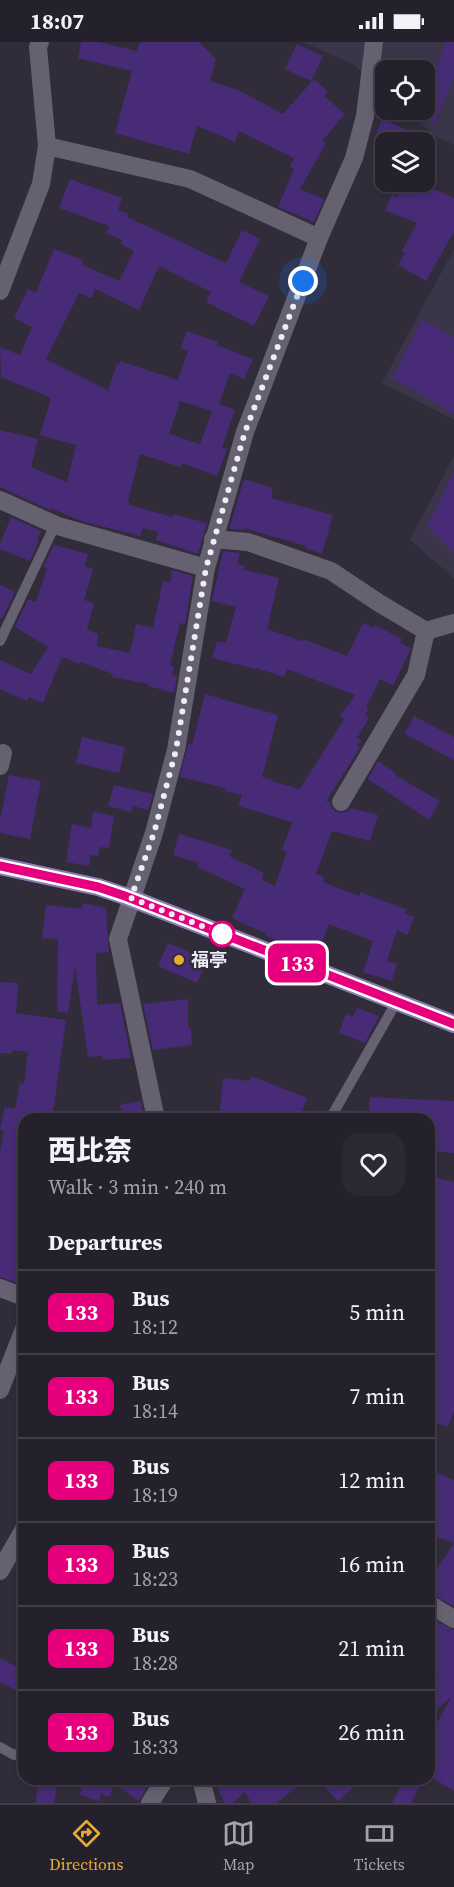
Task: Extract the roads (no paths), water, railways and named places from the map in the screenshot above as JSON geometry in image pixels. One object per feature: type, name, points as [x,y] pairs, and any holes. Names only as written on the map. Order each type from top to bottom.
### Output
[{"type":"main road","points":[[0,866],[98,887],[131,898],[454,1024]]},
{"type":"street","points":[[0,291],[3,272],[40,184],[47,146],[38,47],[40,42]]},
{"type":"street","points":[[155,1113],[118,939],[154,833],[176,750],[206,568],[213,539],[245,432],[319,238],[354,158],[365,116],[374,42]]},
{"type":"street","points":[[47,146],[190,179],[319,238]]},
{"type":"street","points":[[0,500],[55,525],[206,568]]},
{"type":"street","points":[[213,539],[248,542],[331,571],[426,631],[454,623]]},
{"type":"street","points":[[341,802],[416,675],[426,631]]},
{"type":"street","points":[[0,1288],[18,1296]]},
{"type":"street","points":[[0,1390],[18,1344]]},
{"type":"street","points":[[0,1571],[18,1540]]},
{"type":"street","points":[[435,1608],[454,1619]]},
{"type":"street","points":[[150,1803],[161,1785]]},
{"type":"street","points":[[202,1785],[207,1803]]},
{"type":"lane","points":[[0,641],[55,525]]},
{"type":"lane","points":[[333,1113],[397,1001]]},
{"type":"lane","points":[[0,1748],[14,1755],[18,1753]]},
{"type":"place","name":"福亭","points":[[179,960]]}]
